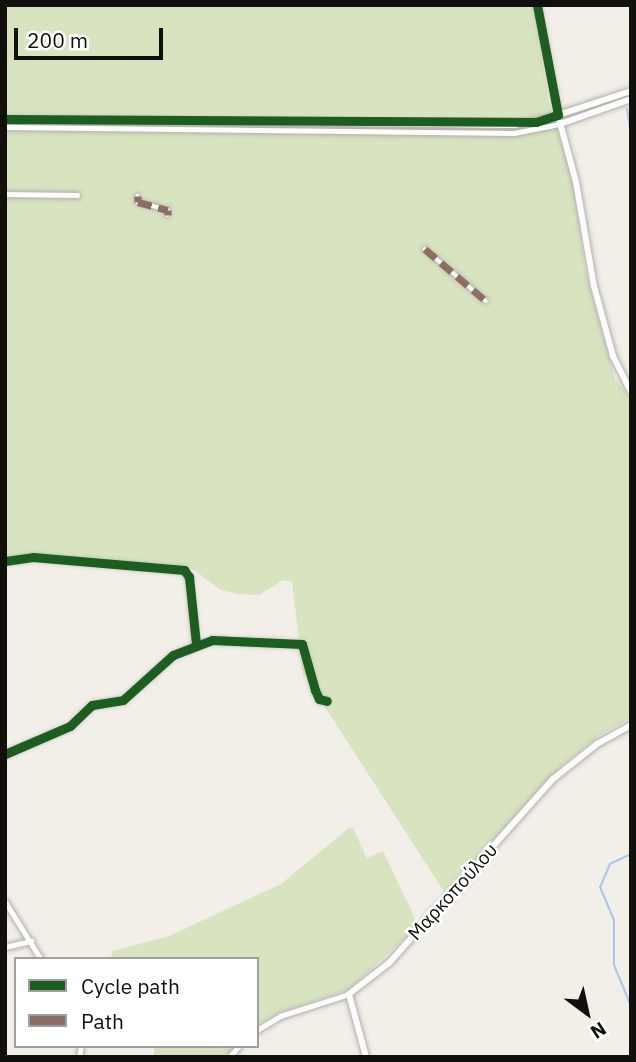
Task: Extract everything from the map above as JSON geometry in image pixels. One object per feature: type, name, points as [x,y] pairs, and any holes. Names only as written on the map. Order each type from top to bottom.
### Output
[{"type":"main road","points":[[631,91],[558,116],[597,298],[619,374],[631,392]]},
{"type":"main road","points":[[560,124],[631,99]]},
{"type":"main road","name":"Μαρκοπούλου","points":[[349,994],[389,963],[553,779],[597,744],[631,724]]},
{"type":"main road","points":[[349,994],[366,1057]]},
{"type":"street","points":[[5,119],[514,125],[558,116],[537,5]]},
{"type":"street","points":[[393,132],[394,123]]},
{"type":"street","points":[[5,127],[527,133],[560,124]]},
{"type":"street","points":[[5,194],[77,195]]},
{"type":"street","points":[[138,196],[138,202],[168,209],[168,215]]},
{"type":"street","points":[[425,249],[486,301]]},
{"type":"street","points":[[5,561],[33,557],[184,569],[189,577],[196,644]]},
{"type":"street","points":[[5,754],[69,726],[92,705],[123,700],[173,655],[196,644],[225,640],[302,644],[315,690],[319,699],[327,701]]},
{"type":"street","points":[[5,901],[40,957]]},
{"type":"street","points":[[5,947],[31,941]]},
{"type":"street","name":"Μαρκοπούλου","points":[[259,1029],[280,1016],[349,994]]},
{"type":"green space","points":[[5,5],[534,5],[549,104],[574,181],[585,268],[615,379],[631,399],[631,718],[597,737],[561,766],[445,893],[303,673],[292,582],[283,580],[259,595],[238,594],[221,590],[192,569],[170,564],[36,555],[5,560]]},
{"type":"green space","points":[[349,828],[353,828],[367,858],[383,851],[418,925],[350,989],[276,1014],[259,1024],[259,957],[111,957],[113,951],[169,936],[281,884]]},
{"type":"green space","points":[[154,1048],[236,1048],[236,1057],[154,1057]]},
{"type":"waterway","points":[[627,109],[631,134]]},
{"type":"waterway","points":[[631,854],[610,864],[600,887],[614,920],[614,965],[631,1006]]},
{"type":"marked path","points":[[138,196],[138,202],[168,210],[168,215]]},
{"type":"marked path","points":[[425,249],[486,301]]},
{"type":"cycle path","points":[[5,119],[536,122],[558,115],[537,5]]},
{"type":"cycle path","points":[[5,561],[33,557],[184,570],[189,577],[196,644]]},
{"type":"cycle path","points":[[5,754],[70,726],[92,705],[123,700],[173,655],[212,640],[302,644],[315,690],[319,699],[327,701]]}]
